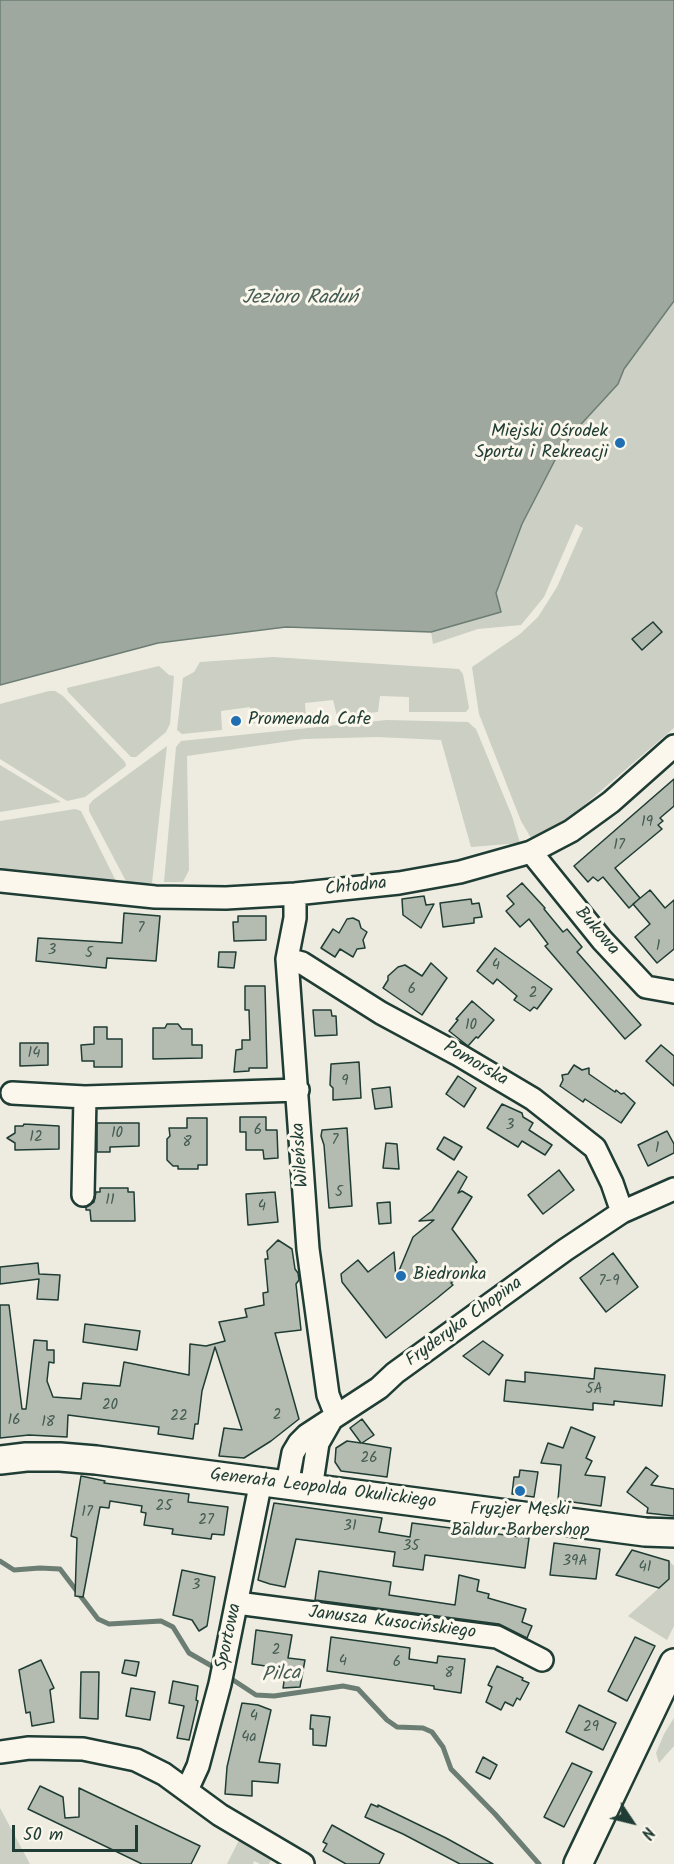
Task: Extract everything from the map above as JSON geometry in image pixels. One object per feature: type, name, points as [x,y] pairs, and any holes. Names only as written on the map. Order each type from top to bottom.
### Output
[{"type":"main road","name":"Generała Leopolda Okulickiego","points":[[0,1460],[60,1457],[645,1532],[674,1533]]},
{"type":"main road","name":"Generała Leopolda Okulickiego","points":[[645,1532],[674,1546]]},
{"type":"main road","points":[[578,1864],[674,1663]]},
{"type":"main road","points":[[630,1758],[674,1700]]},
{"type":"street","name":"Chłodna","points":[[0,880],[155,897],[226,898],[295,894],[399,883],[460,873],[531,852],[571,831],[611,802],[674,746]]},
{"type":"street","name":"Bukowa","points":[[531,852],[602,940],[646,987],[674,992]]},
{"type":"street","name":"Wileńska","points":[[295,894],[295,918],[287,959],[308,1249],[328,1395],[334,1417]]},
{"type":"street","name":"Pomorska","points":[[287,959],[302,963],[381,1013],[459,1055],[533,1099],[595,1148],[612,1183],[622,1212]]},
{"type":"street","points":[[12,1093],[85,1097],[298,1090]]},
{"type":"street","points":[[82,1195],[85,1097]]},
{"type":"street","name":"Fryderyka Chopina","points":[[334,1417],[379,1388],[395,1373],[565,1250],[622,1212],[674,1190]]},
{"type":"street","name":"Sportowa","points":[[187,1790],[198,1766],[220,1684],[237,1603],[286,1485],[318,1443],[334,1417]]},
{"type":"street","name":"Janusza Kusocińskiego","points":[[237,1603],[497,1638],[542,1660]]},
{"type":"street","points":[[0,1752],[29,1748],[83,1749],[136,1760],[164,1774],[220,1815],[303,1864]]},
{"type":"shaded area","points":[[674,292],[674,728],[561,825],[531,838],[521,821],[479,714],[472,667],[520,634],[538,617],[557,587],[583,528],[576,524],[544,597],[521,625],[478,629],[433,644],[431,632],[501,612],[496,594],[522,524],[555,460]]},
{"type":"shaded area","points":[[273,657],[459,669],[463,674],[469,708],[466,712],[409,712],[409,697],[380,696],[378,712],[337,716],[333,700],[305,703],[306,719],[251,724],[250,707],[221,711],[222,730],[182,734],[177,730],[183,678],[194,672],[200,662]]},
{"type":"shaded area","points":[[159,666],[169,675],[174,676],[170,724],[166,732],[136,757],[131,757],[68,692],[67,688]]},
{"type":"shaded area","points":[[55,691],[63,696],[125,762],[126,766],[85,797],[67,801],[0,759],[0,704]]},
{"type":"shaded area","points":[[387,720],[468,722],[476,729],[512,816],[520,843],[471,847],[441,740],[377,737],[304,739],[187,756],[189,870],[183,882],[164,882],[176,747],[181,741]]},
{"type":"shaded area","points":[[167,746],[152,883],[128,885],[89,811],[89,805]]},
{"type":"shaded area","points":[[0,765],[61,802],[0,812]]},
{"type":"shaded area","points":[[75,809],[81,811],[118,885],[0,875],[0,821]]},
{"type":"shaded area","points":[[669,1561],[674,1566],[674,1626],[667,1640],[628,1616],[669,1579]]},
{"type":"shaded area","points":[[674,1718],[674,1746],[659,1763],[656,1753]]},
{"type":"shaded area","points":[[0,1808],[30,1864],[0,1864]]},
{"type":"shaded area","points":[[239,1840],[270,1857],[269,1864],[254,1861],[253,1864],[227,1864]]},
{"type":"water","name":"Jezioro Raduń","points":[[0,0],[674,0],[674,301],[624,369],[618,384],[573,433],[555,460],[522,524],[496,593],[501,612],[431,632],[286,627],[158,643],[0,685]]},
{"type":"building","points":[[653,622],[662,632],[642,650],[632,639]]},
{"type":"building","points":[[674,779],[674,806],[660,818],[663,821],[658,825],[662,829],[615,868],[640,898],[629,908],[603,877],[598,881],[593,877],[588,882],[574,866]]},
{"type":"building","points":[[522,883],[563,932],[567,929],[582,947],[577,952],[641,1025],[625,1039],[545,946],[548,944],[529,919],[520,927],[506,911],[514,904],[507,896]]},
{"type":"building","points":[[650,890],[665,908],[674,900],[674,949],[657,963],[635,937],[650,924],[633,904]]},
{"type":"building","points":[[424,896],[426,905],[434,904],[421,928],[403,915],[402,899]]},
{"type":"building","points":[[471,899],[472,904],[479,903],[482,917],[474,918],[474,923],[443,927],[440,903]]},
{"type":"building","points":[[124,913],[160,916],[156,961],[107,958],[106,968],[36,961],[38,938],[122,943]]},
{"type":"building","points":[[238,916],[266,916],[266,940],[234,941],[233,922],[238,922]]},
{"type":"building","points":[[353,918],[359,921],[361,928],[367,932],[363,940],[365,948],[357,949],[353,957],[340,949],[335,957],[321,948],[333,929],[339,933],[347,919]]},
{"type":"building","points":[[495,948],[552,989],[537,1009],[534,1007],[530,1011],[514,1000],[517,996],[497,979],[493,984],[477,971]]},
{"type":"building","points":[[219,952],[236,952],[234,968],[218,967]]},
{"type":"building","points":[[431,963],[447,978],[422,1015],[383,988],[388,976],[398,967],[405,965],[422,976]]},
{"type":"building","points":[[245,986],[265,986],[267,1068],[249,1068],[249,1071],[234,1072],[236,1050],[242,1049],[242,1040],[250,1040],[249,1010],[245,1010]]},
{"type":"building","points":[[472,1001],[494,1020],[468,1046],[449,1031]]},
{"type":"building","points":[[313,1010],[331,1010],[332,1016],[336,1016],[337,1035],[315,1036]]},
{"type":"building","points":[[167,1024],[178,1024],[182,1029],[192,1029],[192,1045],[202,1045],[202,1058],[153,1059],[153,1028],[165,1028]]},
{"type":"building","points":[[94,1027],[107,1027],[107,1039],[122,1039],[122,1067],[94,1067],[94,1061],[82,1061],[81,1045],[94,1044]]},
{"type":"building","points":[[20,1043],[48,1043],[48,1065],[20,1066]]},
{"type":"building","points":[[661,1045],[674,1056],[674,1086],[646,1061]]},
{"type":"building","points":[[359,1062],[361,1098],[333,1100],[333,1088],[330,1085],[331,1064]]},
{"type":"building","points":[[574,1065],[582,1070],[589,1068],[589,1074],[615,1092],[616,1090],[621,1094],[624,1093],[635,1103],[621,1123],[585,1099],[583,1102],[560,1086],[563,1080],[562,1075],[568,1074]]},
{"type":"building","points":[[458,1076],[476,1088],[464,1107],[446,1094]]},
{"type":"building","points":[[390,1087],[392,1107],[375,1109],[372,1089]]},
{"type":"building","points":[[502,1104],[522,1113],[523,1117],[533,1123],[529,1130],[552,1145],[545,1155],[522,1141],[518,1147],[487,1128]]},
{"type":"building","points":[[240,1117],[266,1117],[266,1130],[277,1130],[278,1158],[264,1159],[263,1150],[246,1150],[246,1132],[240,1132]]},
{"type":"building","points":[[187,1118],[207,1118],[207,1165],[198,1165],[198,1169],[178,1169],[178,1166],[173,1166],[167,1160],[169,1128],[187,1128]]},
{"type":"building","points":[[97,1123],[139,1123],[139,1146],[110,1147],[110,1152],[97,1152]]},
{"type":"building","points":[[24,1124],[59,1126],[59,1149],[15,1150],[15,1143],[7,1138],[15,1133],[15,1126]]},
{"type":"building","points":[[347,1128],[352,1206],[329,1208],[322,1130]]},
{"type":"building","points":[[667,1131],[674,1144],[674,1153],[648,1166],[638,1145]]},
{"type":"building","points":[[444,1137],[462,1147],[454,1160],[437,1149]]},
{"type":"building","points":[[386,1143],[397,1144],[399,1169],[383,1168]]},
{"type":"building","points":[[559,1170],[574,1190],[543,1214],[528,1195]]},
{"type":"building","name":"Biedronka","points":[[458,1171],[467,1177],[458,1193],[462,1191],[472,1197],[452,1229],[477,1262],[451,1283],[453,1285],[386,1338],[342,1282],[341,1274],[358,1260],[368,1272],[394,1252],[396,1278],[413,1237],[434,1220],[419,1221],[432,1211]]},
{"type":"building","points":[[100,1188],[128,1188],[128,1192],[134,1192],[135,1221],[91,1221],[90,1210],[86,1210],[86,1207],[94,1202],[96,1192],[100,1192]]},
{"type":"building","points":[[275,1192],[278,1222],[248,1225],[246,1194]]},
{"type":"building","points":[[390,1202],[391,1223],[379,1224],[377,1203]]},
{"type":"building","points":[[278,1240],[292,1249],[299,1280],[296,1284],[301,1330],[275,1333],[299,1419],[271,1441],[244,1458],[219,1456],[224,1428],[242,1430],[215,1347],[202,1391],[198,1424],[195,1424],[193,1439],[158,1434],[159,1427],[68,1415],[67,1437],[29,1435],[0,1438],[0,1305],[9,1305],[22,1409],[26,1409],[34,1340],[47,1341],[47,1350],[54,1350],[54,1363],[49,1362],[47,1381],[53,1397],[81,1399],[83,1383],[120,1386],[124,1362],[189,1375],[190,1344],[206,1346],[225,1341],[219,1322],[247,1317],[245,1309],[264,1305],[263,1293],[268,1292],[265,1259],[268,1259],[267,1251]]},
{"type":"building","points":[[613,1253],[638,1287],[606,1312],[580,1278]]},
{"type":"building","points":[[38,1263],[39,1274],[60,1275],[58,1300],[37,1299],[39,1279],[0,1284],[0,1267]]},
{"type":"building","points":[[85,1324],[140,1331],[137,1350],[83,1342]]},
{"type":"building","points":[[483,1341],[503,1355],[489,1375],[463,1356]]},
{"type":"building","points":[[595,1368],[665,1375],[662,1406],[614,1401],[614,1405],[593,1403],[593,1410],[504,1401],[506,1380],[525,1382],[525,1372],[594,1379]]},
{"type":"building","points":[[362,1419],[374,1435],[362,1443],[391,1448],[387,1477],[341,1471],[335,1462],[336,1448],[347,1441],[361,1443],[350,1428]]},
{"type":"building","points":[[571,1427],[595,1437],[586,1458],[592,1461],[585,1475],[605,1477],[601,1506],[558,1500],[561,1465],[541,1463],[548,1443],[563,1448]]},
{"type":"building","points":[[646,1467],[658,1476],[651,1485],[674,1489],[674,1516],[647,1513],[648,1508],[627,1492]]},
{"type":"building","points":[[520,1470],[538,1472],[534,1497],[512,1494],[514,1477],[519,1477]]},
{"type":"building","points":[[81,1476],[105,1481],[104,1483],[189,1494],[188,1502],[228,1507],[224,1535],[212,1534],[211,1539],[172,1534],[173,1529],[144,1525],[146,1513],[141,1512],[142,1506],[110,1501],[109,1508],[100,1507],[83,1597],[75,1596],[77,1538],[71,1536]]},
{"type":"building","points":[[274,1503],[382,1518],[379,1532],[410,1537],[412,1523],[529,1538],[525,1568],[425,1555],[423,1570],[393,1566],[395,1552],[296,1539],[285,1587],[270,1584],[258,1580]]},
{"type":"building","points":[[554,1543],[600,1549],[596,1579],[550,1575]]},
{"type":"building","points":[[632,1550],[669,1561],[669,1579],[659,1588],[616,1575]]},
{"type":"building","points":[[182,1570],[215,1577],[207,1626],[199,1631],[192,1620],[173,1615]]},
{"type":"building","points":[[319,1571],[391,1582],[389,1595],[455,1605],[459,1575],[479,1580],[477,1591],[489,1594],[488,1598],[526,1609],[522,1622],[532,1626],[527,1638],[499,1624],[315,1600]]},
{"type":"building","points":[[256,1630],[292,1635],[288,1658],[305,1660],[300,1687],[283,1688],[286,1669],[252,1664]]},
{"type":"building","points":[[331,1637],[410,1648],[409,1659],[437,1663],[438,1656],[465,1659],[461,1693],[434,1689],[434,1686],[327,1671]]},
{"type":"building","points":[[635,1637],[655,1646],[627,1701],[608,1691]]},
{"type":"building","points":[[41,1660],[54,1688],[50,1690],[54,1722],[32,1726],[30,1712],[26,1713],[19,1670]]},
{"type":"building","points":[[125,1660],[139,1662],[136,1676],[122,1673]]},
{"type":"building","points":[[497,1666],[529,1683],[520,1700],[517,1698],[513,1706],[505,1702],[501,1710],[486,1702],[492,1687],[488,1685]]},
{"type":"building","points":[[81,1672],[99,1672],[98,1719],[80,1718]]},
{"type":"building","points":[[173,1681],[198,1686],[196,1700],[198,1701],[189,1740],[177,1738],[184,1706],[169,1703]]},
{"type":"building","points":[[131,1688],[155,1692],[150,1720],[126,1716]]},
{"type":"building","points":[[242,1703],[258,1705],[271,1710],[259,1762],[280,1764],[278,1783],[252,1781],[252,1796],[225,1794],[227,1767]]},
{"type":"building","points":[[579,1705],[616,1723],[603,1750],[566,1732]]},
{"type":"building","points":[[311,1715],[330,1717],[326,1746],[313,1745],[313,1729],[310,1729]]},
{"type":"building","points":[[483,1757],[497,1765],[490,1779],[476,1772]]},
{"type":"building","points":[[572,1763],[592,1772],[564,1827],[544,1817]]},
{"type":"building","points":[[40,1786],[63,1797],[65,1818],[79,1817],[79,1788],[200,1846],[191,1864],[142,1864],[28,1809]]},
{"type":"building","points":[[371,1804],[378,1807],[378,1805],[446,1838],[493,1864],[460,1864],[365,1817]]},
{"type":"building","points":[[332,1825],[384,1854],[379,1864],[346,1864],[323,1851],[327,1844],[323,1842]]},
{"type":"waterway","name":"Pilca","points":[[0,1561],[14,1570],[60,1569],[98,1619],[109,1624],[161,1621],[173,1627],[189,1653],[217,1669]]},
{"type":"waterway","name":"Pilca","points":[[227,1676],[256,1695],[274,1696],[343,1686],[358,1689],[387,1720],[397,1727],[423,1728],[432,1732],[443,1747],[451,1769],[539,1864]]},
{"type":"place","name":"Miejski Ośrodek Sportu i Rekreacji","points":[[620,443]]},
{"type":"place","name":"Promenada Cafe","points":[[236,721]]},
{"type":"place","name":"Biedronka","points":[[401,1276]]},
{"type":"place","name":"Fryzjer Męski Baldur Barbershop","points":[[520,1491]]}]
